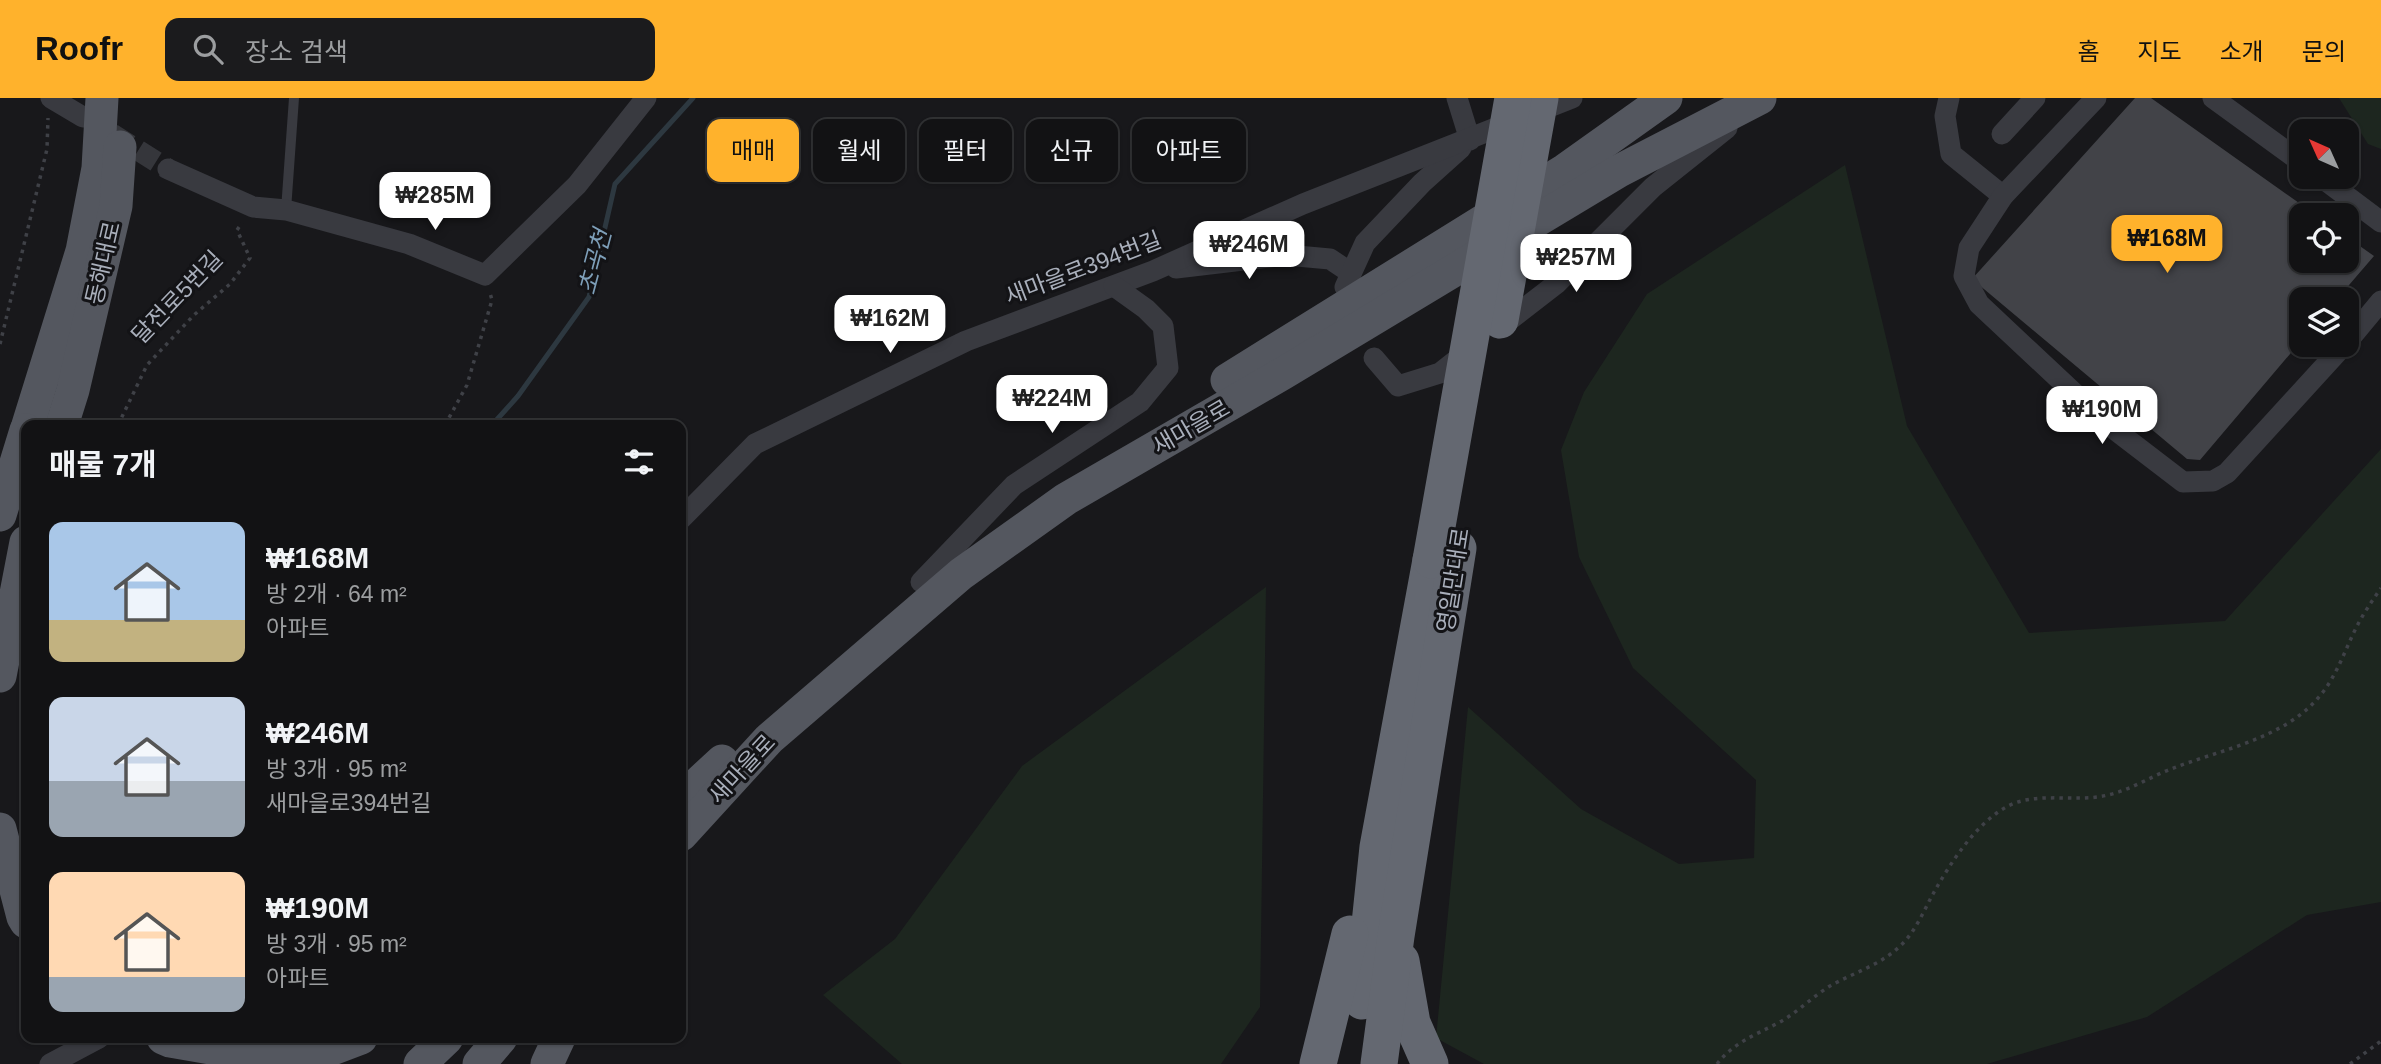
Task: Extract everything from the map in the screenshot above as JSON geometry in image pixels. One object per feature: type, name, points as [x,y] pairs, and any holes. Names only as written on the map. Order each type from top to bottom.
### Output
[{"type":"highway","name":"영일만대로","points":[[1379,1064],[1444,554],[1513,98]]},
{"type":"highway","name":"영일만대로","points":[[1356,1064],[1378,847],[1444,554],[1541,98]]},
{"type":"highway","points":[[1318,1064],[1358,900],[1378,847]]},
{"type":"highway","points":[[1395,936],[1412,1023],[1430,1064]]},
{"type":"main road","name":"동해대로","points":[[64,420],[116,206],[122,98]]},
{"type":"main road","name":"새마을로","points":[[686,794],[921,582],[1008,515],[1115,452],[1566,170],[1666,98]]},
{"type":"main road","name":"새마을로","points":[[686,829],[769,738],[961,574],[1066,499],[1282,374],[1619,171],[1762,98]]},
{"type":"main road","points":[[30,420],[82,251],[98,168],[92,107]]},
{"type":"main road","points":[[0,515],[21,446]]},
{"type":"main road","points":[[0,643],[21,561]]},
{"type":"main road","points":[[0,676],[21,568]]},
{"type":"main road","points":[[686,847],[769,738]]},
{"type":"main road","points":[[0,828],[21,909]]},
{"type":"main road","points":[[182,1043],[251,1055],[327,1051],[348,1043]]},
{"type":"main road","points":[[420,1064],[442,1043]]},
{"type":"main road","points":[[446,1064],[465,1043]]},
{"type":"main road","points":[[479,1064],[497,1043]]},
{"type":"main road","points":[[547,1064],[556,1043]]},
{"type":"street","points":[[169,169],[253,207],[286,209],[409,244],[485,275],[577,184],[646,98]]},
{"type":"street","points":[[1153,271],[1286,256],[1330,259],[1348,280],[1365,243],[1422,183],[1470,140],[1457,98]]},
{"type":"street","name":"새마을로394번길","points":[[686,514],[755,444],[966,341],[1153,271],[1303,204],[1572,98]]},
{"type":"street","points":[[1374,358],[1398,386],[1440,373],[1556,285],[1653,187],[1762,98]]},
{"type":"street","points":[[1949,98],[1945,116],[1951,154],[2003,196]]},
{"type":"street","points":[[2002,134],[2035,98]]},
{"type":"street","points":[[2096,98],[2003,196],[1969,248],[1964,276],[1979,304],[2106,423],[2183,482],[2213,481],[2227,473],[2333,357]]},
{"type":"street","points":[[2213,98],[2289,153]]},
{"type":"street","points":[[50,104],[92,107]]},
{"type":"street","points":[[2337,189],[2381,222]]},
{"type":"street","points":[[921,582],[1014,485],[1140,402],[1168,368],[1163,326],[1146,309],[1114,286]]},
{"type":"street","points":[[2359,327],[2381,301]]},
{"type":"street","points":[[50,1064],[90,1043]]},
{"type":"lane","points":[[286,209],[294,98]]},
{"type":"path","points":[[0,344],[47,149],[50,104]]},
{"type":"path","name":"달전로5번길","points":[[120,420],[147,365],[194,315],[230,284],[250,258],[237,230],[253,207]]},
{"type":"path","points":[[448,420],[467,385],[492,300],[485,275]]},
{"type":"path","points":[[1717,1064],[1733,1046],[1781,1021],[1827,988],[1879,962],[1898,949],[1914,928],[1947,869],[1988,821],[2011,804],[2023,800],[2091,799],[2112,794],[2256,737],[2300,715],[2327,687],[2355,629],[2381,588]]},
{"type":"path","points":[[2350,1064],[2381,1041]]},
{"type":"shaded area","points":[[2339,98],[2381,98],[2381,149],[2368,144],[2359,130],[2359,119],[2352,119]]},
{"type":"shaded area","points":[[1845,165],[1907,426],[2029,633],[2225,621],[2381,449],[2381,902],[2307,915],[2147,1017],[1987,1064],[1484,1064],[1436,1038],[1468,707],[1581,809],[1679,864],[1754,858],[1756,780],[1633,668],[1579,557],[1561,450],[1584,392],[1647,294]]},
{"type":"shaded area","points":[[1266,587],[1260,1007],[1221,1064],[902,1064],[823,995],[895,939],[1022,766]]},
{"type":"building","points":[[2135,98],[2151,98],[2299,203],[2289,203],[2289,273],[2359,273],[2359,245],[2374,256],[2347,287],[2289,287],[2289,355],[2200,460],[2187,459],[1972,279]]},
{"type":"waterway","name":"초곡천","points":[[496,420],[518,396],[589,297],[615,184],[693,98]]},
{"type":"tunnel","points":[[112,134],[168,169]]}]
